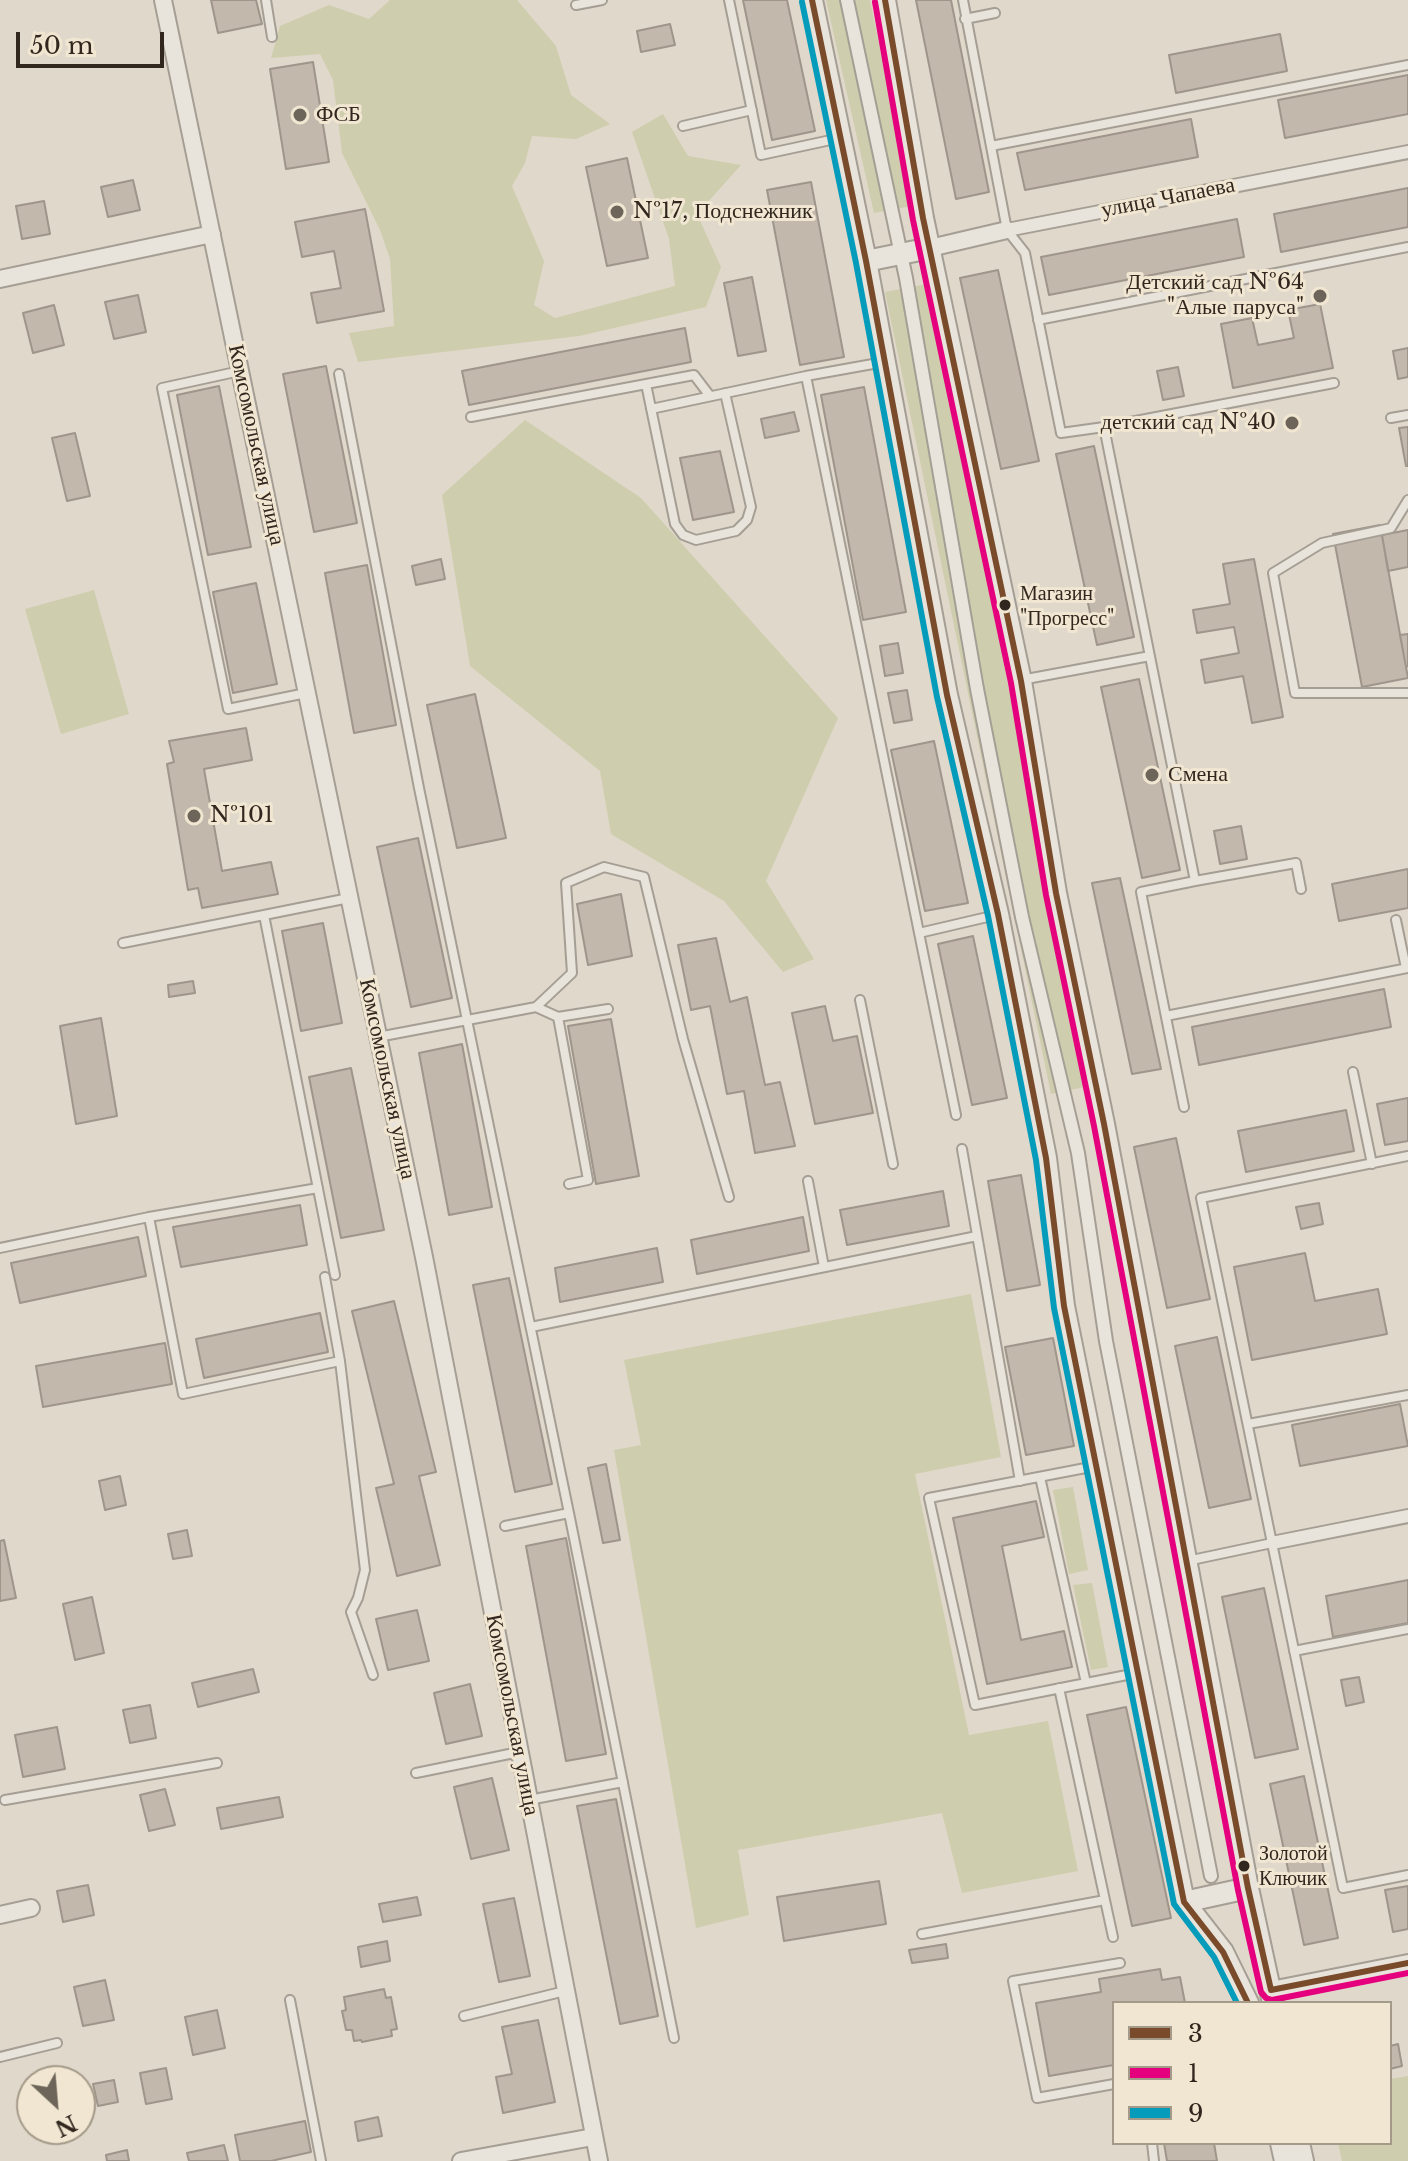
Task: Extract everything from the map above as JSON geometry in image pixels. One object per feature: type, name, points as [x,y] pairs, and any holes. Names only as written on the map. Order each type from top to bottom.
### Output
[{"type":"street","name":"Комсомольская улица","points":[[163,0],[429,1280],[599,2161]]},
{"type":"street","points":[[812,0],[866,261],[947,695],[998,914],[1046,1158],[1064,1306],[1184,1902],[1223,1952],[1247,2001]]},
{"type":"street","points":[[847,0],[902,255],[977,689],[1022,917],[1074,1130],[1106,1341],[1211,1876]]},
{"type":"street","points":[[885,0],[930,248],[1021,681],[1056,893],[1109,1146],[1248,1888],[1272,1997],[1408,1963]]},
{"type":"street","name":"улица Чапаева","points":[[930,248],[1007,230],[1408,152]]},
{"type":"street","points":[[0,279],[212,234]]},
{"type":"street","points":[[866,261],[930,248]]},
{"type":"street","points":[[1272,1543],[1408,1516]]},
{"type":"street","points":[[1184,1902],[1248,1888]]},
{"type":"street","points":[[0,1915],[31,1908]]},
{"type":"street","points":[[461,2161],[593,2137]]},
{"type":"lane","points":[[266,0],[272,37]]},
{"type":"lane","points":[[576,5],[602,0]]},
{"type":"lane","points":[[729,0],[761,155],[840,138]]},
{"type":"lane","points":[[963,0],[1007,230],[1025,253],[1061,433],[1334,383]]},
{"type":"lane","points":[[965,19],[995,13]]},
{"type":"lane","points":[[991,146],[1408,65]]},
{"type":"lane","points":[[683,126],[752,110]]},
{"type":"lane","points":[[1038,320],[1408,247]]},
{"type":"lane","points":[[651,409],[885,362]]},
{"type":"lane","points":[[240,371],[162,388],[228,709],[307,693]]},
{"type":"lane","points":[[339,374],[419,788],[674,2038]]},
{"type":"lane","points":[[471,417],[694,375],[710,396]]},
{"type":"lane","points":[[806,376],[956,1115]]},
{"type":"lane","points":[[646,384],[675,524],[683,535],[696,540],[736,531],[747,520],[751,507],[725,393]]},
{"type":"lane","points":[[1391,418],[1408,415]]},
{"type":"lane","points":[[1104,427],[1195,881]]},
{"type":"lane","points":[[1408,500],[1391,528],[1322,543],[1273,573],[1295,693],[1408,693]]},
{"type":"lane","points":[[1021,681],[1150,656]]},
{"type":"lane","points":[[1184,1107],[1141,892],[1296,863],[1301,889]]},
{"type":"lane","points":[[378,1037],[536,1007],[572,973],[566,883],[604,867],[644,877],[683,1039],[729,1197]]},
{"type":"lane","points":[[123,943],[349,898]]},
{"type":"lane","points":[[919,933],[998,914]]},
{"type":"lane","points":[[264,915],[335,1275]]},
{"type":"lane","points":[[1166,1016],[1407,968],[1396,920]]},
{"type":"lane","points":[[860,1000],[893,1164]]},
{"type":"lane","points":[[536,1007],[558,1017],[608,1009]]},
{"type":"lane","points":[[558,1017],[588,1180],[569,1184]]},
{"type":"lane","points":[[1353,1072],[1372,1164]]},
{"type":"lane","points":[[962,1149],[1020,1481]]},
{"type":"lane","points":[[1408,1156],[1201,1198],[1343,1888],[1408,1875]]},
{"type":"lane","points":[[808,1181],[824,1267]]},
{"type":"lane","points":[[0,1248],[149,1217],[318,1188]]},
{"type":"lane","points":[[149,1217],[183,1394],[340,1361]]},
{"type":"lane","points":[[531,1327],[977,1236]]},
{"type":"lane","points":[[325,1277],[340,1361],[365,1570],[351,1612],[373,1675]]},
{"type":"lane","points":[[1248,1424],[1408,1395]]},
{"type":"lane","points":[[1096,1466],[929,1498],[975,1705],[1138,1673]]},
{"type":"lane","points":[[1040,1477],[1086,1683]]},
{"type":"lane","points":[[505,1526],[569,1513]]},
{"type":"lane","points":[[1186,1561],[1272,1543]]},
{"type":"lane","points":[[1294,1651],[1408,1629]]},
{"type":"lane","points":[[1059,1688],[1113,1937]]},
{"type":"lane","points":[[416,1773],[519,1752]]},
{"type":"lane","points":[[5,1800],[217,1763]]},
{"type":"lane","points":[[528,1800],[623,1782]]},
{"type":"lane","points":[[922,1934],[1105,1900]]},
{"type":"lane","points":[[1112,2084],[1037,2098],[1013,1981],[1120,1963]]},
{"type":"lane","points":[[464,2016],[565,1991]]},
{"type":"lane","points":[[290,2000],[321,2161]]},
{"type":"lane","points":[[0,2057],[57,2043]]},
{"type":"green space","points":[[390,0],[517,0],[556,46],[571,95],[610,124],[576,139],[532,136],[525,163],[512,186],[544,261],[534,305],[555,318],[675,286],[669,239],[632,132],[663,114],[688,156],[741,165],[697,214],[721,267],[706,307],[579,336],[358,362],[349,333],[394,326],[390,259],[380,230],[342,153],[333,80],[320,54],[271,58],[280,26],[329,5],[369,19]]},
{"type":"green space","points":[[826,0],[870,0],[912,206],[874,213]]},
{"type":"green space","points":[[932,283],[1084,1087],[1051,1094],[885,292]]},
{"type":"green space","points":[[525,420],[641,498],[838,718],[766,881],[814,959],[783,972],[724,901],[611,834],[600,771],[470,666],[442,495]]},
{"type":"green space","points":[[94,590],[129,714],[61,734],[25,609]]},
{"type":"green space","points":[[971,1294],[1001,1457],[915,1474],[969,1735],[1048,1721],[1078,1871],[962,1893],[942,1813],[738,1850],[749,1915],[696,1928],[614,1450],[641,1445],[624,1360]]},
{"type":"green space","points":[[1073,1487],[1088,1570],[1069,1574],[1053,1490]]},
{"type":"green space","points":[[1092,1583],[1108,1667],[1091,1670],[1073,1585]]},
{"type":"green space","points":[[1408,2076],[1408,2161],[1342,2161],[1338,2145],[1392,2145],[1392,2079]]},
{"type":"building","points":[[211,0],[256,0],[262,24],[218,33]]},
{"type":"building","points":[[743,0],[787,0],[815,131],[772,140]]},
{"type":"building","points":[[916,0],[951,0],[989,192],[956,199]]},
{"type":"building","points":[[670,24],[675,45],[641,52],[637,31]]},
{"type":"building","points":[[1280,34],[1287,71],[1176,93],[1169,55]]},
{"type":"building","name":"ФСБ","points":[[313,62],[329,162],[286,169],[270,69]]},
{"type":"building","points":[[1408,75],[1408,114],[1285,138],[1278,100]]},
{"type":"building","points":[[1191,119],[1198,157],[1025,190],[1017,153]]},
{"type":"building","name":"№17, Подснежник","points":[[627,158],[648,258],[607,266],[586,167]]},
{"type":"building","points":[[133,180],[140,210],[108,217],[101,187]]},
{"type":"building","points":[[811,182],[844,357],[800,365],[767,190]]},
{"type":"building","points":[[1408,188],[1408,227],[1281,252],[1274,214]]},
{"type":"building","points":[[44,201],[50,234],[22,239],[16,206]]},
{"type":"building","points":[[365,209],[384,311],[317,323],[311,293],[341,288],[334,251],[302,257],[295,222]]},
{"type":"building","points":[[1237,219],[1244,257],[1049,295],[1041,257]]},
{"type":"building","points":[[998,270],[1039,461],[1001,469],[960,278]]},
{"type":"building","points":[[752,277],[766,351],[738,356],[724,283]]},
{"type":"building","points":[[138,295],[146,332],[114,339],[105,302]]},
{"type":"building","points":[[1320,304],[1333,368],[1233,388],[1221,324],[1252,318],[1258,345],[1294,338],[1288,310]]},
{"type":"building","points":[[54,305],[64,345],[33,353],[23,313]]},
{"type":"building","points":[[685,328],[691,362],[469,405],[462,371]]},
{"type":"building","points":[[1408,348],[1408,377],[1398,379],[1393,351]]},
{"type":"building","points":[[326,366],[357,523],[314,532],[283,374]]},
{"type":"building","points":[[1178,367],[1184,396],[1163,400],[1157,371]]},
{"type":"building","points":[[219,386],[251,547],[208,555],[177,395]]},
{"type":"building","points":[[864,387],[906,612],[863,620],[821,395]]},
{"type":"building","points":[[794,412],[799,431],[765,438],[761,419]]},
{"type":"building","points":[[1408,427],[1408,466],[1406,466],[1399,428]]},
{"type":"building","points":[[75,433],[90,496],[67,501],[52,438]]},
{"type":"building","points":[[1094,446],[1134,637],[1097,645],[1056,454]]},
{"type":"building","points":[[720,451],[734,512],[693,520],[680,458]]},
{"type":"building","points":[[1380,525],[1408,678],[1362,687],[1333,534]]},
{"type":"building","points":[[1408,530],[1408,567],[1388,571],[1382,535]]},
{"type":"building","points":[[441,559],[445,579],[416,585],[412,566]]},
{"type":"building","points":[[1254,559],[1283,717],[1252,723],[1243,676],[1205,683],[1201,660],[1239,653],[1234,627],[1197,633],[1193,610],[1230,604],[1223,564]]},
{"type":"building","points":[[367,565],[396,725],[354,733],[325,573]]},
{"type":"building","points":[[256,583],[277,684],[233,693],[213,592]]},
{"type":"building","points":[[1408,634],[1408,666],[1406,667],[1400,635]]},
{"type":"building","points":[[898,643],[903,673],[885,676],[880,646]]},
{"type":"building","points":[[1139,679],[1180,870],[1142,878],[1101,687]]},
{"type":"building","points":[[907,690],[912,720],[894,723],[888,693]]},
{"type":"building","points":[[475,694],[506,838],[457,848],[427,705]]},
{"type":"building","name":"№101","points":[[246,728],[252,760],[204,769],[222,871],[271,862],[278,894],[202,908],[198,888],[188,890],[167,764],[174,762],[169,741]]},
{"type":"building","points":[[934,741],[968,903],[925,911],[891,750]]},
{"type":"building","points":[[1241,826],[1247,859],[1220,864],[1214,831]]},
{"type":"building","points":[[418,838],[452,998],[411,1007],[377,847]]},
{"type":"building","points":[[1408,869],[1408,908],[1339,921],[1332,884]]},
{"type":"building","points":[[1120,878],[1161,1069],[1132,1074],[1092,883]]},
{"type":"building","points":[[621,894],[632,956],[588,965],[577,904]]},
{"type":"building","points":[[323,923],[342,1023],[301,1031],[282,931]]},
{"type":"building","points":[[973,936],[1007,1098],[972,1105],[938,944]]},
{"type":"building","points":[[716,938],[730,1002],[747,997],[765,1085],[780,1082],[795,1146],[755,1153],[744,1091],[727,1094],[710,1006],[691,1010],[678,945]]},
{"type":"building","points":[[193,981],[195,993],[169,997],[168,985]]},
{"type":"building","points":[[1384,989],[1391,1027],[1199,1065],[1192,1027]]},
{"type":"building","points":[[825,1006],[833,1041],[857,1036],[873,1113],[815,1124],[792,1013]]},
{"type":"building","points":[[101,1018],[117,1116],[76,1124],[60,1026]]},
{"type":"building","points":[[611,1019],[639,1176],[596,1184],[568,1026]]},
{"type":"building","points":[[462,1044],[492,1207],[449,1215],[419,1053]]},
{"type":"building","points":[[351,1068],[384,1230],[341,1238],[309,1077]]},
{"type":"building","points":[[1408,1098],[1408,1141],[1385,1145],[1377,1104]]},
{"type":"building","points":[[1346,1110],[1354,1151],[1246,1172],[1238,1131]]},
{"type":"building","points":[[1176,1138],[1210,1299],[1167,1308],[1134,1147]]},
{"type":"building","points":[[1021,1175],[1040,1285],[1007,1291],[988,1181]]},
{"type":"building","points":[[943,1191],[949,1226],[847,1245],[840,1210]]},
{"type":"building","points":[[1319,1203],[1323,1224],[1301,1229],[1296,1207]]},
{"type":"building","points":[[300,1205],[307,1245],[181,1267],[173,1227]]},
{"type":"building","points":[[803,1217],[809,1251],[697,1274],[691,1240]]},
{"type":"building","points":[[138,1237],[146,1276],[20,1303],[11,1263]]},
{"type":"building","points":[[657,1248],[663,1282],[560,1302],[555,1268]]},
{"type":"building","points":[[1305,1253],[1315,1301],[1378,1289],[1387,1334],[1252,1360],[1234,1267]]},
{"type":"building","points":[[509,1278],[552,1484],[515,1492],[473,1285]]},
{"type":"building","points":[[394,1301],[436,1472],[419,1476],[440,1565],[397,1576],[376,1488],[394,1484],[352,1311]]},
{"type":"building","points":[[320,1313],[328,1352],[204,1378],[196,1339]]},
{"type":"building","points":[[1217,1337],[1251,1499],[1209,1508],[1175,1346]]},
{"type":"building","points":[[1053,1338],[1074,1446],[1026,1455],[1005,1347]]},
{"type":"building","points":[[165,1343],[172,1384],[43,1407],[36,1366]]},
{"type":"building","points":[[1400,1404],[1408,1446],[1300,1466],[1292,1425]]},
{"type":"building","points":[[606,1464],[620,1540],[603,1543],[588,1468]]},
{"type":"building","points":[[120,1476],[126,1505],[105,1510],[99,1481]]},
{"type":"building","points":[[1036,1501],[1044,1537],[1002,1546],[1021,1640],[1064,1631],[1072,1667],[987,1684],[953,1518]]},
{"type":"building","points":[[187,1530],[192,1556],[173,1559],[168,1534]]},
{"type":"building","points":[[566,1538],[606,1754],[566,1761],[526,1546]]},
{"type":"building","points":[[4,1540],[16,1598],[0,1601],[0,1541]]},
{"type":"building","points":[[1408,1580],[1408,1623],[1333,1637],[1326,1596]]},
{"type":"building","points":[[1264,1588],[1298,1749],[1255,1758],[1222,1597]]},
{"type":"building","points":[[92,1597],[104,1653],[75,1660],[63,1604]]},
{"type":"building","points":[[417,1610],[429,1661],[388,1670],[376,1619]]},
{"type":"building","points":[[253,1669],[259,1692],[198,1707],[192,1683]]},
{"type":"building","points":[[1359,1677],[1364,1702],[1346,1706],[1341,1680]]},
{"type":"building","points":[[470,1684],[482,1736],[446,1744],[434,1693]]},
{"type":"building","points":[[150,1705],[156,1738],[130,1743],[123,1710]]},
{"type":"building","points":[[1126,1707],[1171,1918],[1132,1926],[1087,1715]]},
{"type":"building","points":[[57,1727],[65,1769],[23,1777],[15,1735]]},
{"type":"building","points":[[1304,1776],[1338,1938],[1304,1945],[1270,1784]]},
{"type":"building","points":[[492,1778],[509,1850],[471,1859],[454,1787]]},
{"type":"building","points":[[165,1789],[175,1825],[149,1831],[140,1795]]},
{"type":"building","points":[[279,1797],[283,1817],[221,1829],[217,1808]]},
{"type":"building","points":[[616,1799],[658,2016],[620,2024],[577,1806]]},
{"type":"building","points":[[879,1881],[886,1924],[784,1941],[777,1897]]},
{"type":"building","points":[[88,1885],[94,1915],[63,1922],[57,1891]]},
{"type":"building","points":[[1408,1886],[1408,1929],[1393,1932],[1385,1890]]},
{"type":"building","points":[[417,1897],[421,1915],[383,1922],[379,1904]]},
{"type":"building","points":[[514,1898],[530,1976],[499,1982],[483,1904]]},
{"type":"building","points":[[387,1941],[390,1961],[361,1967],[358,1947]]},
{"type":"building","points":[[946,1944],[948,1958],[912,1963],[909,1950]]},
{"type":"building","points":[[1160,1969],[1162,1980],[1180,1977],[1185,2001],[1112,2001],[1112,2065],[1049,2076],[1036,2003],[1101,1992],[1099,1979]]},
{"type":"building","points":[[105,1980],[114,2020],[83,2026],[74,1987]]},
{"type":"building","points":[[384,1989],[386,1998],[391,1997],[397,2029],[391,2030],[392,2036],[354,2041],[352,2030],[346,2030],[342,2011],[346,2010],[344,1997]]},
{"type":"building","points":[[217,2010],[225,2048],[193,2055],[185,2017]]},
{"type":"building","points":[[538,2020],[555,2102],[503,2113],[496,2077],[512,2074],[502,2027]]},
{"type":"building","points":[[1398,2044],[1402,2066],[1392,2068],[1392,2046]]},
{"type":"building","points":[[166,2068],[172,2099],[146,2104],[140,2073]]},
{"type":"building","points":[[114,2080],[118,2102],[98,2106],[96,2083]]},
{"type":"building","points":[[378,2117],[382,2136],[358,2141],[355,2122]]},
{"type":"building","points":[[305,2121],[311,2152],[271,2161],[240,2161],[235,2135]]},
{"type":"building","points":[[224,2145],[228,2161],[189,2161],[187,2153]]},
{"type":"building","points":[[1164,2145],[1214,2145],[1217,2161],[1167,2161]]},
{"type":"building","points":[[127,2150],[129,2161],[107,2161],[106,2155]]},
{"type":"transit line","name":"3","points":[[812,0],[866,261],[947,695],[998,914],[1046,1158],[1064,1306],[1184,1902],[1223,1952],[1247,2001]]},
{"type":"transit line","name":"3","points":[[885,0],[923,218],[1021,681],[1056,893],[1104,1124],[1248,1888],[1271,1990],[1408,1963]]},
{"type":"transit line","name":"9","points":[[802,2],[856,263],[937,697],[988,916],[1036,1160],[1054,1308],[1174,1904],[1214,1957],[1236,2001]]},
{"type":"transit line","name":"1","points":[[875,2],[913,220],[1011,683],[1046,895],[1094,1126],[1238,1890],[1261,1992],[1272,2000],[1408,1973]]},
{"type":"place","name":"ФСБ","points":[[300,115]]},
{"type":"place","name":"№17, Подснежник","points":[[617,212]]},
{"type":"place","name":"Детский сад №64 \"Алые паруса\"","points":[[1320,296]]},
{"type":"place","name":"детский сад №40","points":[[1292,423]]},
{"type":"place","name":"Магазин \"Прогресс\"","points":[[1005,605]]},
{"type":"place","name":"Смена","points":[[1152,775]]},
{"type":"place","name":"№101","points":[[194,816]]},
{"type":"place","name":"Золотой Ключик","points":[[1244,1866]]}]
